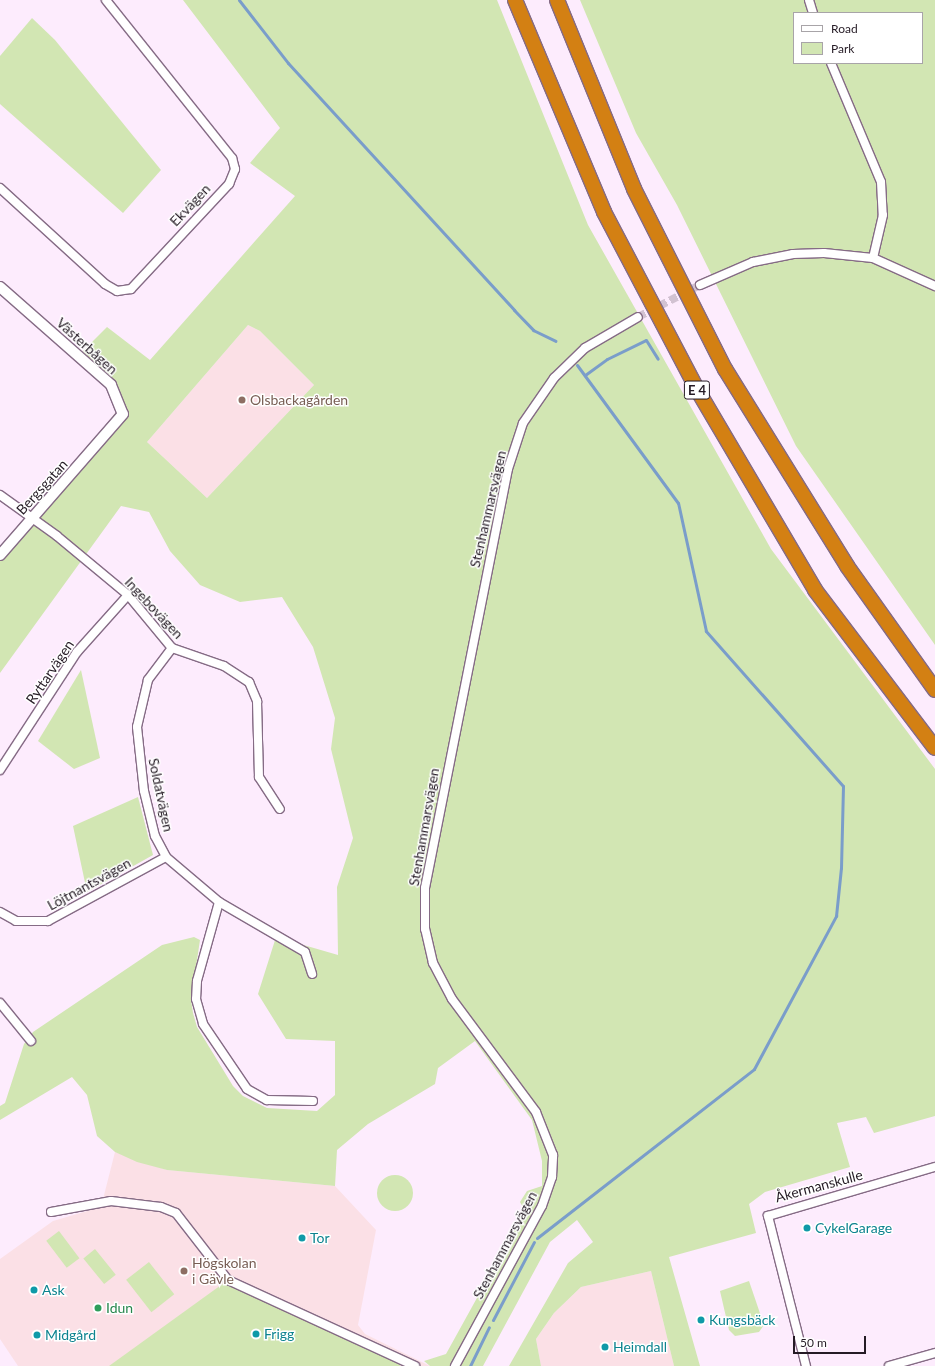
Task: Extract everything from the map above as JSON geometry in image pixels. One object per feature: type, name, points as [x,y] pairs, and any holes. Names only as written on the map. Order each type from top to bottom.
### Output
[{"type":"highway","name":"E 4","points":[[515,0],[604,212],[698,391],[816,590],[935,748]]},
{"type":"highway","name":"E 4","points":[[557,0],[634,189],[725,369],[847,566],[935,690]]},
{"type":"street","name":"Ekvägen","points":[[0,188],[104,284],[118,291],[131,289],[229,184],[236,169],[232,158],[106,0]]},
{"type":"street","points":[[809,0],[813,12]]},
{"type":"street","points":[[831,64],[880,182],[883,215],[873,258]]},
{"type":"street","points":[[700,285],[753,262],[793,254],[873,258],[935,286]]},
{"type":"street","name":"Västerbågen","points":[[0,287],[111,385],[123,414],[105,438]]},
{"type":"street","name":"Stenhammarsvägen","points":[[455,1366],[542,1206],[552,1177],[553,1155],[536,1112],[452,999],[433,963],[425,929],[425,888],[508,469],[523,423],[554,378],[585,348],[638,317]]},
{"type":"street","name":"Bergsgatan","points":[[0,555],[105,438]]},
{"type":"street","name":"Ingebovägen","points":[[0,495],[32,518],[128,595],[172,648],[224,666],[249,682],[257,701],[259,777],[280,808]]},
{"type":"street","name":"Ryttarvägen","points":[[0,770],[77,652],[128,595]]},
{"type":"street","name":"Soldatvägen","points":[[172,648],[148,680],[137,727],[144,791],[155,836],[166,856],[219,902],[305,952],[312,974]]},
{"type":"street","name":"Löjtnantsvägen","points":[[0,912],[16,921],[48,921],[166,856]]},
{"type":"street","points":[[219,902],[196,985],[203,1024],[247,1089],[267,1100],[313,1102]]},
{"type":"street","points":[[0,1004],[31,1041]]},
{"type":"street","name":"Åkermanskulle","points":[[806,1366],[768,1216],[935,1167]]},
{"type":"street","points":[[51,1212],[111,1201],[148,1203],[166,1209],[176,1214],[228,1280],[416,1366]]},
{"type":"street","points":[[889,1366],[935,1353]]},
{"type":"shaded area","name":"Olsbackagården","points":[[248,325],[260,331],[314,385],[207,498],[147,442]]},
{"type":"shaded area","name":"Högskolan i Gävle","points":[[115,1152],[167,1170],[335,1186],[376,1230],[358,1325],[365,1334],[430,1366],[18,1366],[0,1339],[0,1259],[53,1221],[101,1207]]},
{"type":"shaded area","points":[[651,1271],[674,1366],[541,1366],[536,1339],[554,1313],[581,1287]]},
{"type":"green space","points":[[183,0],[497,0],[588,225],[771,549],[935,769],[935,1116],[874,1133],[866,1117],[837,1123],[850,1167],[765,1192],[749,1204],[756,1233],[669,1257],[700,1366],[674,1366],[651,1271],[581,1287],[554,1313],[536,1339],[541,1366],[509,1366],[568,1263],[593,1242],[577,1220],[550,1242],[483,1366],[430,1366],[424,1361],[446,1354],[525,1211],[520,1202],[527,1191],[542,1186],[542,1161],[532,1120],[475,1041],[438,1068],[435,1084],[368,1124],[337,1150],[335,1186],[167,1170],[137,1162],[115,1152],[97,1136],[87,1095],[72,1077],[0,1120],[0,1106],[5,1103],[24,1044],[33,1032],[162,945],[194,937],[200,940],[191,1000],[193,1013],[197,1027],[233,1086],[243,1096],[267,1108],[317,1111],[335,1095],[335,1041],[286,1039],[258,994],[276,937],[338,955],[337,887],[353,838],[331,749],[335,718],[313,647],[282,597],[240,602],[200,585],[170,551],[149,512],[121,506],[0,673],[0,556],[116,412],[109,389],[75,359],[107,327],[150,360],[295,196],[250,163],[280,128]],"holes":[[[248,325],[260,331],[314,385],[207,498],[147,442]]]},
{"type":"green space","points":[[580,0],[935,0],[935,645],[796,446],[677,205],[636,133]]},
{"type":"green space","points":[[32,18],[55,40],[161,170],[123,213],[0,104],[0,56]]},
{"type":"green space","points":[[81,670],[100,758],[74,769],[38,741]]},
{"type":"green space","points":[[138,797],[153,855],[87,892],[73,826]]},
{"type":"green space","points":[[399,1175],[408,1180],[412,1186],[412,1200],[408,1206],[399,1211],[391,1211],[382,1206],[378,1200],[377,1189],[382,1180],[388,1176]]},
{"type":"green space","points":[[59,1231],[79,1258],[67,1268],[46,1241]]},
{"type":"green space","points":[[95,1249],[116,1275],[104,1284],[83,1258]]},
{"type":"green space","points":[[149,1262],[174,1294],[151,1312],[126,1280]]},
{"type":"green space","points":[[228,1280],[402,1360],[400,1366],[109,1366]]},
{"type":"green space","points":[[749,1281],[764,1325],[759,1332],[735,1336],[729,1330],[720,1291]]},
{"type":"waterway","points":[[239,0],[288,63],[514,310],[533,330],[556,341]]},
{"type":"waterway","points":[[585,375],[607,359],[646,340],[658,359]]},
{"type":"waterway","points":[[537,1238],[754,1069],[836,916],[841,868],[843,786],[706,631],[678,503],[577,365]]},
{"type":"waterway","points":[[493,1320],[534,1242]]},
{"type":"waterway","points":[[470,1366],[489,1327]]},
{"type":"tunnel","points":[[638,317],[700,285]]},
{"type":"place","name":"Olsbackagården","points":[[242,400]]},
{"type":"place","name":"CykelGarage","points":[[807,1228]]},
{"type":"place","name":"Tor","points":[[302,1238]]},
{"type":"place","name":"Högskolan i Gävle","points":[[184,1271]]},
{"type":"place","name":"Ask","points":[[34,1290]]},
{"type":"place","name":"Idun","points":[[98,1308]]},
{"type":"place","name":"Kungsbäck","points":[[701,1320]]},
{"type":"place","name":"Frigg","points":[[256,1334]]},
{"type":"place","name":"Midgård","points":[[37,1335]]},
{"type":"place","name":"Heimdall","points":[[605,1347]]}]
